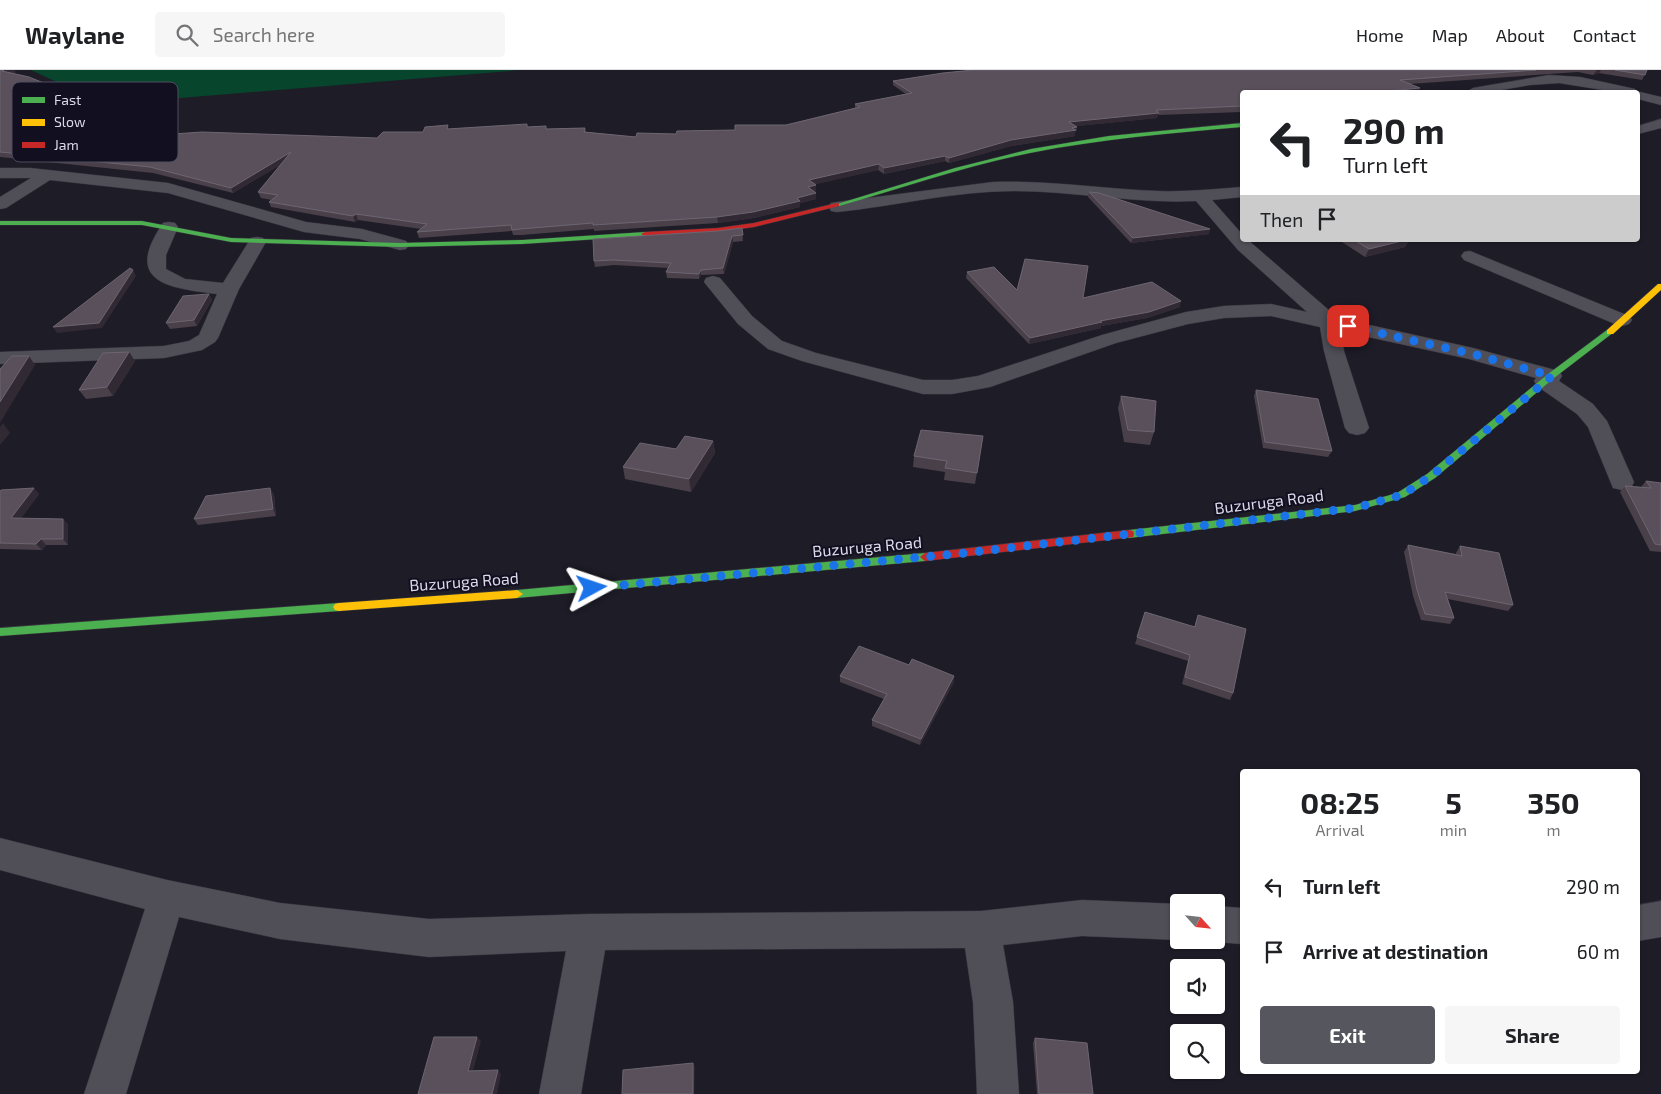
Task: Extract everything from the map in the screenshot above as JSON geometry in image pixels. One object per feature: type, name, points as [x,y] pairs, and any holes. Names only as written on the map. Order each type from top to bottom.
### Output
[{"type":"street","points":[[1482,90],[1509,84],[1550,79],[1598,84],[1621,90]]},
{"type":"street","points":[[1640,93],[1661,89]]},
{"type":"street","points":[[1640,95],[1661,101]]},
{"type":"street","points":[[1640,129],[1661,123]]},
{"type":"street","points":[[0,223],[142,223],[232,240],[400,245],[522,242],[718,230],[748,227],[837,206],[924,179],[1036,150],[1151,133],[1240,125]]},
{"type":"street","points":[[0,173],[16,172],[168,188],[321,231],[362,234],[400,245]]},
{"type":"street","points":[[0,204],[47,175]]},
{"type":"street","points":[[837,206],[882,202],[962,190],[1013,186],[1160,198],[1201,197],[1240,192]]},
{"type":"street","points":[[1201,197],[1248,252],[1274,276],[1331,322],[1334,352],[1357,428]]},
{"type":"street","points":[[232,240],[266,217]]},
{"type":"street","points":[[169,227],[158,250],[155,264],[158,272],[181,284],[229,289]]},
{"type":"street","points":[[0,358],[164,352],[195,346],[208,338],[229,289],[258,242]]},
{"type":"street","points":[[1470,256],[1622,320]]},
{"type":"street","points":[[713,282],[745,320],[775,344],[808,357],[923,387],[952,387],[982,382],[1141,330],[1186,318],[1224,312],[1271,310],[1331,322],[1473,354],[1548,378],[1585,408],[1599,426],[1622,482]]},
{"type":"street","name":"Buzuruga Road","points":[[0,632],[532,593],[717,577],[956,554],[1355,508],[1402,495],[1431,476],[1661,286]]},
{"type":"street","points":[[0,854],[167,898],[280,921],[429,938],[589,932],[981,929],[1082,918],[1170,922]]},
{"type":"street","points":[[105,1094],[167,898]]},
{"type":"street","points":[[1640,923],[1661,919]]},
{"type":"street","points":[[1225,925],[1240,926]]},
{"type":"street","points":[[981,929],[993,1002],[998,1094]]},
{"type":"street","points":[[560,1094],[589,932]]},
{"type":"green space","points":[[31,70],[521,70],[178,98],[178,82],[57,82]]},
{"type":"building","points":[[0,70],[4,70],[2,71],[29,77],[41,82],[12,82],[12,153],[0,152]]},
{"type":"building","points":[[973,70],[1536,70],[1400,80],[1420,88],[1400,90],[1240,90],[1240,106],[1156,110],[1159,113],[1069,122],[1077,127],[1072,128],[1076,130],[1011,140],[949,158],[945,156],[884,168],[879,164],[809,180],[816,185],[808,187],[816,193],[797,198],[800,201],[753,212],[717,217],[593,225],[593,223],[512,230],[511,225],[417,232],[427,224],[356,214],[353,216],[269,202],[278,195],[258,192],[291,152],[231,188],[150,167],[100,162],[178,162],[178,134],[202,132],[377,138],[383,132],[423,132],[425,127],[448,125],[447,129],[527,124],[527,127],[546,126],[546,129],[585,128],[584,132],[636,137],[637,133],[676,134],[677,131],[735,130],[735,125],[786,125],[860,107],[855,104],[912,93],[893,81]]},
{"type":"building","points":[[1615,70],[1647,70],[1645,75]]},
{"type":"building","points":[[1089,192],[1099,193],[1210,229],[1133,238]]},
{"type":"building","points":[[742,228],[743,235],[732,236],[723,268],[701,270],[699,274],[666,272],[671,263],[594,261],[593,239]]},
{"type":"building","points":[[1357,242],[1398,242],[1369,249]]},
{"type":"building","points":[[1025,259],[1088,266],[1083,298],[1152,282],[1181,301],[1149,312],[1100,321],[1102,322],[1030,338],[967,272],[994,267],[1017,290]]},
{"type":"building","points":[[130,268],[133,270],[99,323],[53,327]]},
{"type":"building","points":[[209,294],[194,320],[166,323],[183,296]]},
{"type":"building","points":[[129,352],[107,387],[79,390],[103,353]]},
{"type":"building","points":[[12,356],[29,356],[0,402],[0,369]]},
{"type":"building","points":[[1256,390],[1318,399],[1332,451],[1265,442]]},
{"type":"building","points":[[1121,396],[1156,401],[1154,432],[1128,430]]},
{"type":"building","points":[[921,430],[983,436],[977,473],[945,468],[947,461],[914,456]]},
{"type":"building","points":[[685,436],[713,441],[689,479],[623,467],[640,443],[676,449]]},
{"type":"building","points":[[1646,481],[1661,483],[1661,545],[1655,544],[1625,486],[1651,488]]},
{"type":"building","points":[[34,488],[11,518],[63,519],[63,539],[41,539],[36,544],[0,543],[1,490]]},
{"type":"building","points":[[270,488],[273,509],[194,519],[206,496]]},
{"type":"building","points":[[1408,545],[1462,556],[1460,546],[1499,553],[1513,605],[1445,592],[1454,618],[1425,614],[1417,590]]},
{"type":"building","points":[[1145,612],[1195,627],[1198,615],[1246,629],[1233,693],[1185,677],[1190,655],[1137,637]]},
{"type":"building","points":[[859,646],[909,665],[912,659],[954,676],[921,739],[872,720],[887,694],[840,676]]},
{"type":"building","points":[[434,1037],[477,1037],[468,1071],[498,1070],[492,1094],[418,1094]]},
{"type":"building","points":[[1035,1038],[1087,1043],[1093,1094],[1039,1094]]},
{"type":"building","points":[[693,1063],[693,1094],[622,1094],[623,1070]]},
{"type":"traffic: fast","points":[[837,205],[957,169],[1031,151],[1109,138],[1240,125]]},
{"type":"traffic: fast","points":[[0,223],[142,223],[231,240],[400,245],[522,242],[645,234]]},
{"type":"traffic: fast","points":[[1129,534],[1355,508],[1401,495],[1431,476],[1551,376],[1610,332]]},
{"type":"traffic: fast","points":[[517,594],[925,557]]},
{"type":"traffic: fast","points":[[0,632],[339,607]]},
{"type":"traffic: slow","points":[[1610,332],[1661,286]]},
{"type":"traffic: slow","points":[[339,607],[517,594]]},
{"type":"traffic: jam","points":[[645,234],[718,230],[754,225],[837,205]]},
{"type":"traffic: jam","points":[[925,557],[1129,534]]},
{"type":"route","points":[[592,588],[956,554],[1355,508],[1402,495],[1431,476],[1552,376],[1473,354],[1348,326]]}]
